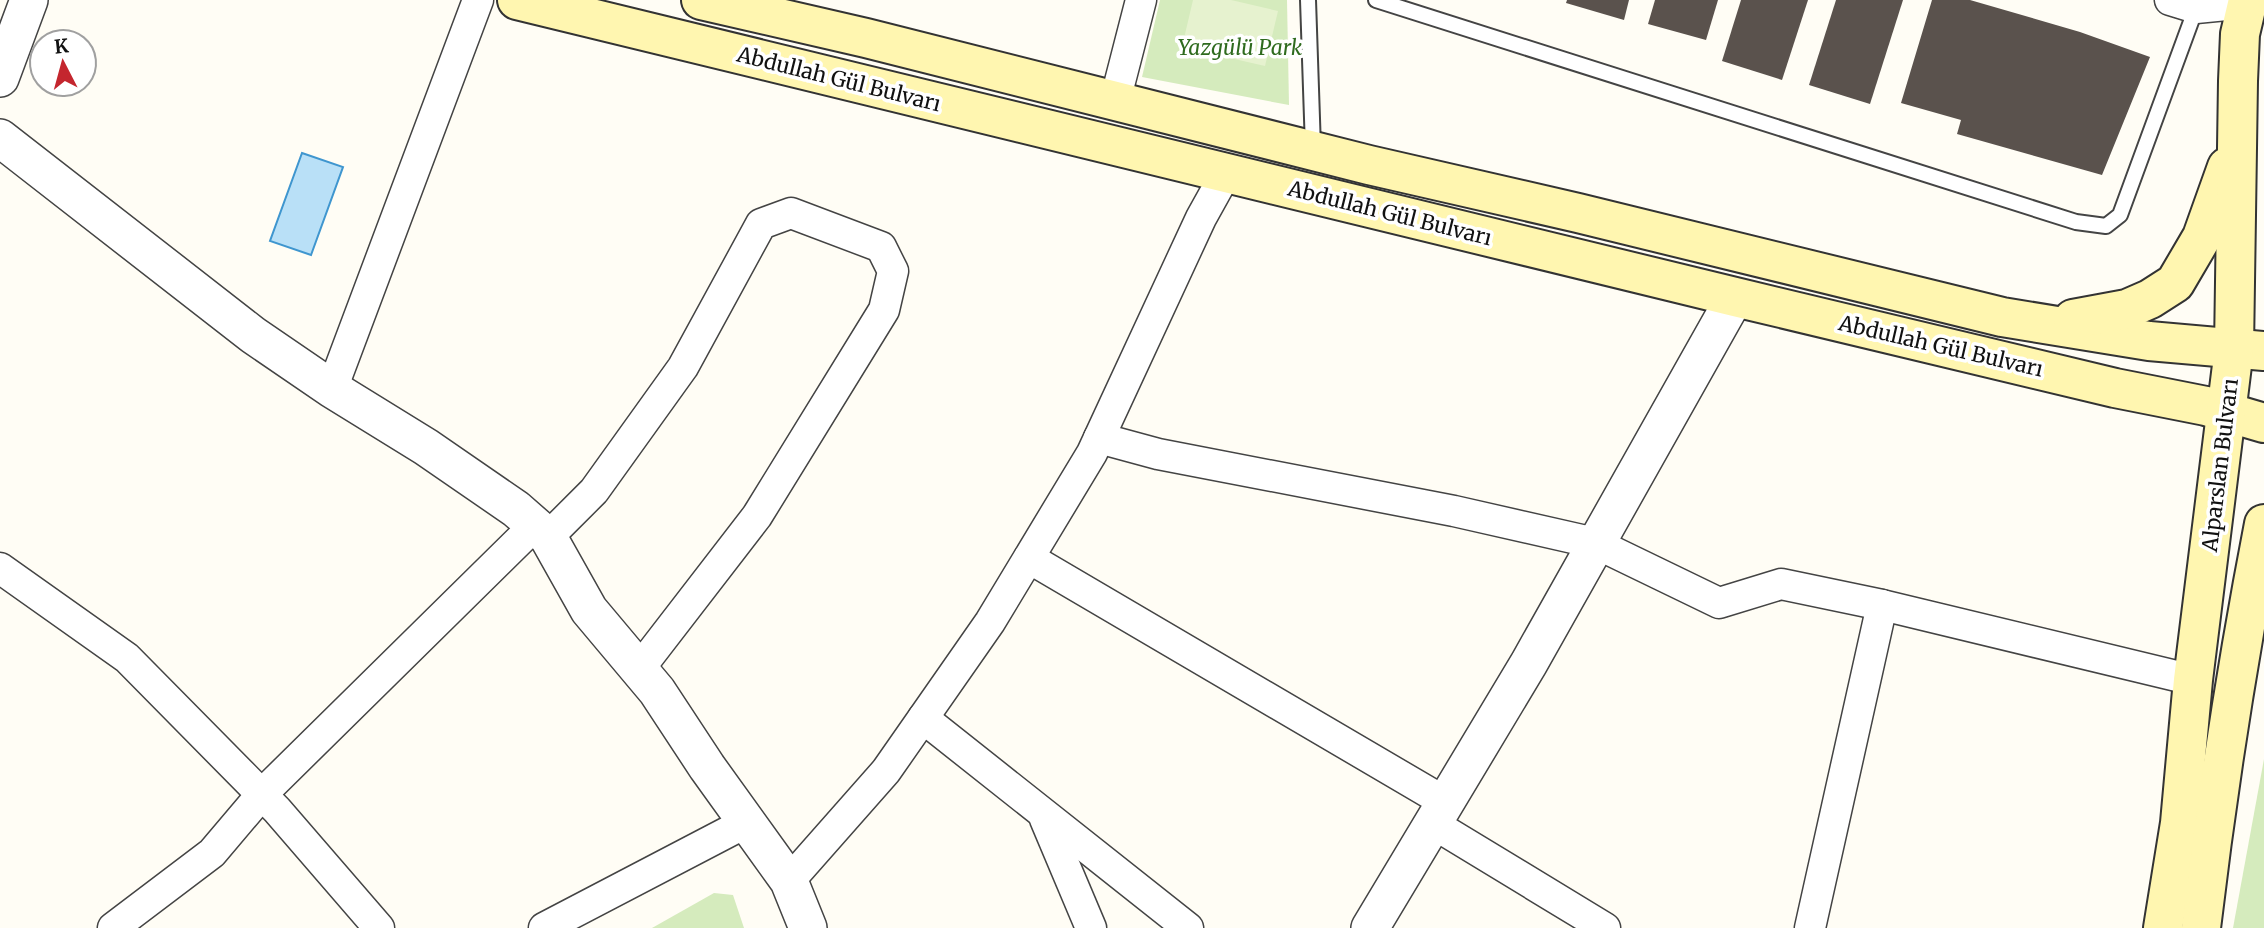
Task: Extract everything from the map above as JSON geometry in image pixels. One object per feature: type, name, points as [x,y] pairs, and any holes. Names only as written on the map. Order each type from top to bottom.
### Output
[{"type":"main road","name":"Abdullah Gül Bulvarı","points":[[517,0],[2115,388],[2228,412],[2264,423]]},
{"type":"main road","name":"Abdullah Gül Bulvarı","points":[[701,0],[2001,317],[2150,341],[2249,350]]},
{"type":"main road","name":"Alparslan Bulvarı","points":[[2163,928],[2180,823],[2193,680],[2228,412],[2249,350],[2237,138],[2241,34],[2248,1]]},
{"type":"main road","points":[[2001,317],[2080,319],[2127,309],[2150,299],[2175,283],[2190,262],[2202,237],[2237,138]]},
{"type":"main road","points":[[2201,928],[2232,705],[2264,524]]},
{"type":"street","points":[[0,78],[29,0]]},
{"type":"street","points":[[332,389],[478,0]]},
{"type":"street","points":[[1115,101],[1141,0]]},
{"type":"street","points":[[2183,4],[2248,1]]},
{"type":"street","points":[[0,138],[253,335],[332,389],[426,447],[516,509],[542,531],[589,610],[657,691],[789,881],[808,928]]},
{"type":"street","points":[[789,881],[886,771],[990,622],[1099,438],[1200,218],[1226,173]]},
{"type":"street","points":[[113,928],[212,853],[262,794],[542,531],[594,491],[683,367],[761,224],[791,213],[881,247],[892,271],[884,310],[757,516],[639,669]]},
{"type":"street","points":[[1370,928],[1528,663],[1735,296]]},
{"type":"street","points":[[1099,438],[1158,454],[1454,511],[1594,543],[1719,603],[1781,584],[1882,605],[2193,680]]},
{"type":"street","points":[[1029,558],[1439,812],[1605,928]]},
{"type":"street","points":[[0,568],[127,658],[262,794],[379,928]]},
{"type":"street","points":[[1810,928],[1882,605]]},
{"type":"street","points":[[923,718],[1188,928]]},
{"type":"street","points":[[1044,816],[1091,928]]},
{"type":"street","points":[[544,928],[747,822]]},
{"type":"lane","points":[[1308,0],[1314,150]]},
{"type":"lane","points":[[1376,0],[2063,218],[2106,226],[2120,215],[2183,4]]},
{"type":"green space","name":"Yazgülü Park","points":[[1160,0],[1287,0],[1289,105],[1142,77]]},
{"type":"green space","points":[[1193,0],[1231,0],[1278,11],[1265,66],[1182,47]]},
{"type":"green space","points":[[2264,759],[2264,928],[2233,928]]},
{"type":"green space","points":[[714,893],[733,895],[744,928],[652,928]]},
{"type":"water","points":[[302,153],[343,167],[311,255],[270,241]]},
{"type":"building","points":[[1567,0],[1629,0],[1624,20],[1566,3]]},
{"type":"building","points":[[1655,0],[1718,0],[1706,40],[1648,24]]},
{"type":"building","points":[[1741,0],[1808,0],[1782,80],[1722,61]]},
{"type":"building","points":[[1836,0],[1903,0],[1870,104],[1809,85]]},
{"type":"building","points":[[1932,0],[1970,0],[2080,32],[2150,57],[2102,175],[1957,134],[1961,120],[1901,103]]}]
